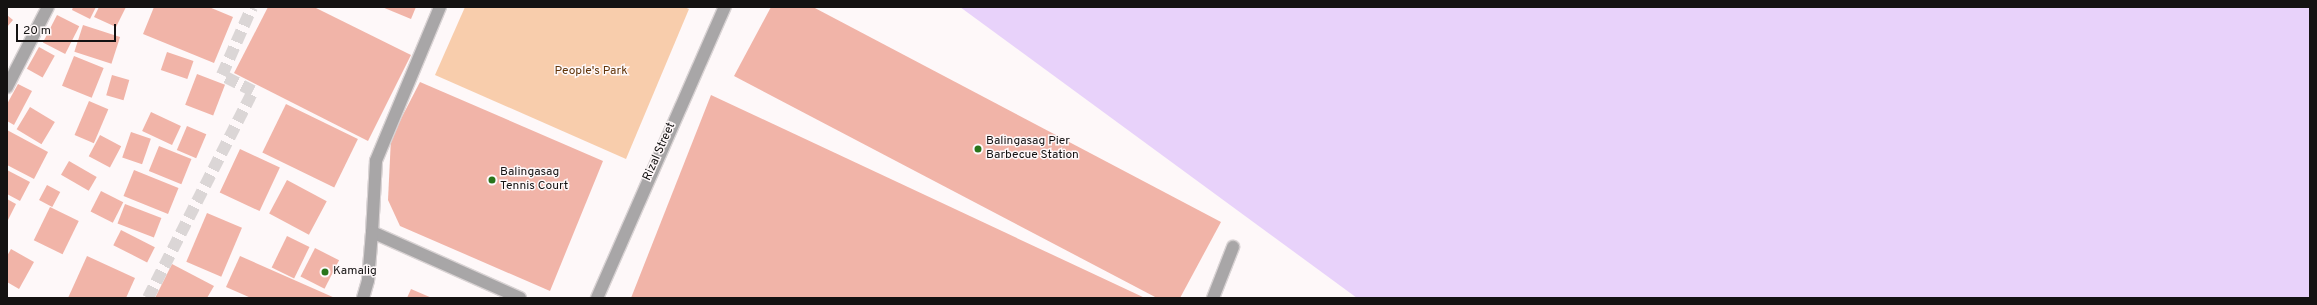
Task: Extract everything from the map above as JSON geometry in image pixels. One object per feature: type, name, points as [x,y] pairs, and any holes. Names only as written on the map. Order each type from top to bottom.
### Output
[{"type":"street","points":[[7,87],[48,7]]},
{"type":"street","points":[[362,298],[368,280],[376,161],[440,7]]},
{"type":"street","name":"Rizal Street","points":[[597,298],[725,7]]},
{"type":"street","points":[[372,232],[520,298]]},
{"type":"street","points":[[1213,298],[1233,247]]},
{"type":"green space","name":"People's Park","points":[[465,7],[684,7],[689,9],[626,159],[435,75]]},
{"type":"shaded area","points":[[960,7],[2310,7],[2310,298],[1357,298]]},
{"type":"building","points":[[73,7],[96,7],[90,19],[72,10]]},
{"type":"building","points":[[99,7],[126,7],[116,27],[94,17]]},
{"type":"building","points":[[154,7],[209,7],[233,17],[214,63],[143,34]]},
{"type":"building","points":[[268,7],[314,7],[411,55],[368,141],[234,73]]},
{"type":"building","points":[[382,7],[416,7],[411,19]]},
{"type":"building","name":"Balingasag Pier Barbecue Station","points":[[771,7],[813,7],[1221,222],[1180,298],[1157,298],[734,76]]},
{"type":"building","points":[[7,15],[13,20],[7,27]]},
{"type":"building","points":[[57,15],[79,26],[65,54],[43,43]]},
{"type":"building","points":[[83,25],[120,37],[111,64],[74,52]]},
{"type":"building","points":[[39,47],[55,56],[43,78],[27,69]]},
{"type":"building","points":[[167,52],[193,61],[187,79],[161,70]]},
{"type":"building","points":[[74,56],[104,68],[92,98],[62,86]]},
{"type":"building","points":[[197,74],[225,85],[213,116],[185,105]]},
{"type":"building","points":[[112,75],[129,80],[124,100],[106,95]]},
{"type":"building","name":"Balingasag Tennis Court","points":[[420,82],[603,161],[550,291],[400,226],[388,200],[391,138]]},
{"type":"building","points":[[18,84],[32,91],[14,125],[7,121],[7,104]]},
{"type":"building","points":[[711,95],[1145,298],[631,298]]},
{"type":"building","points":[[89,101],[108,109],[94,143],[75,135]]},
{"type":"building","points":[[286,104],[358,139],[334,188],[262,153]]},
{"type":"building","points":[[30,107],[55,122],[41,144],[17,129]]},
{"type":"building","points":[[151,112],[181,126],[172,145],[142,131]]},
{"type":"building","points":[[187,126],[206,134],[196,158],[177,150]]},
{"type":"building","points":[[7,130],[48,152],[34,179],[7,165]]},
{"type":"building","points":[[131,132],[151,139],[142,164],[122,158]]},
{"type":"building","points":[[100,135],[121,146],[110,167],[89,156]]},
{"type":"building","points":[[159,146],[191,159],[181,184],[149,171]]},
{"type":"building","points":[[240,149],[280,168],[260,211],[220,193]]},
{"type":"building","points":[[69,161],[97,177],[89,191],[61,175]]},
{"type":"building","points":[[7,170],[30,182],[20,201],[7,194]]},
{"type":"building","points":[[134,170],[179,188],[168,214],[124,196]]},
{"type":"building","points":[[287,180],[327,201],[309,235],[269,214]]},
{"type":"building","points":[[47,185],[60,192],[52,207],[39,200]]},
{"type":"building","points":[[101,191],[123,202],[113,223],[91,211]]},
{"type":"building","points":[[7,199],[16,204],[7,222]]},
{"type":"building","points":[[125,204],[161,218],[154,238],[117,224]]},
{"type":"building","points":[[50,207],[79,221],[63,254],[34,240]]},
{"type":"building","points":[[207,213],[242,228],[221,277],[186,262]]},
{"type":"building","points":[[121,230],[155,247],[147,262],[113,245]]},
{"type":"building","points":[[287,236],[309,247],[294,278],[272,267]]},
{"type":"building","points":[[315,248],[339,260],[325,289],[300,277]]},
{"type":"building","points":[[11,249],[34,262],[19,289],[7,282],[7,256]]},
{"type":"building","points":[[87,256],[135,278],[126,298],[68,298]]},
{"type":"building","points":[[240,256],[335,298],[251,298],[226,287]]},
{"type":"building","points":[[172,264],[214,286],[207,298],[155,298]]},
{"type":"building","points":[[411,289],[432,298],[407,298]]},
{"type":"tunnel","points":[[148,298],[253,91],[222,75],[252,7]]},
{"type":"place","name":"Balingasag Pier Barbecue Station","points":[[978,149]]},
{"type":"place","name":"Balingasag Tennis Court","points":[[492,180]]},
{"type":"place","name":"Kamalig","points":[[325,272]]}]
